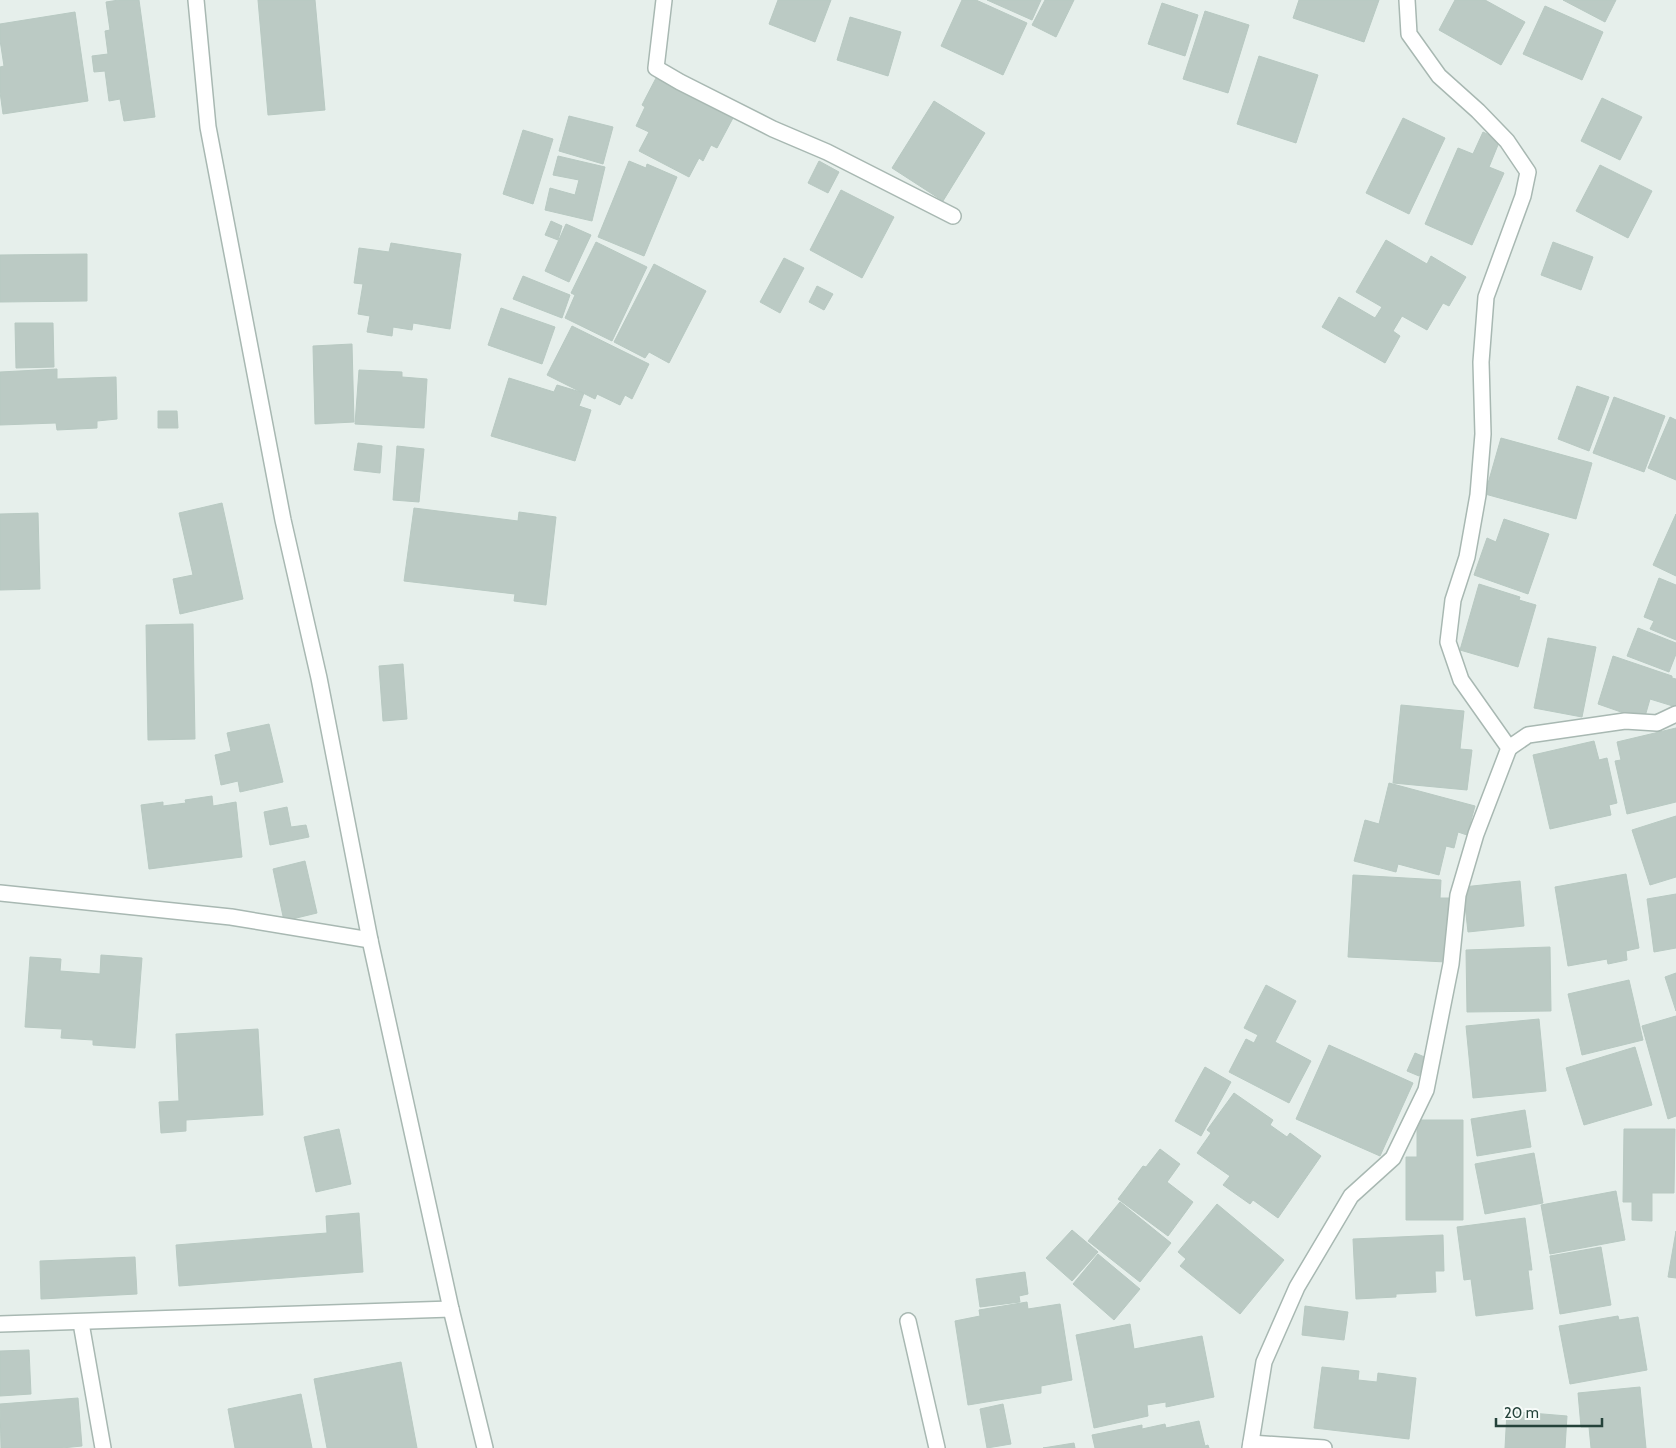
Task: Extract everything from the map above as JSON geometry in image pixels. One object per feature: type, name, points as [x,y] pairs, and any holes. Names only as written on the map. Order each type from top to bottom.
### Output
[{"type":"street","points":[[196,0],[208,126],[283,520],[319,678],[370,940],[450,1309],[485,1448]]},
{"type":"street","points":[[664,0],[656,68],[773,129],[827,152],[952,216]]},
{"type":"street","points":[[1407,0],[1409,34],[1439,76],[1478,111],[1507,141],[1528,172],[1523,196],[1486,297],[1481,362],[1483,434],[1478,496],[1467,557],[1453,600],[1448,642],[1461,680],[1510,748]]},
{"type":"street","points":[[1324,1448],[1250,1445],[1264,1362],[1297,1287],[1351,1196],[1393,1158],[1426,1090],[1451,964],[1458,895],[1476,834],[1510,748],[1528,735],[1625,721],[1658,723],[1676,714]]},
{"type":"street","points":[[0,894],[231,918],[370,940]]},
{"type":"street","points":[[0,1324],[81,1323],[450,1309]]},
{"type":"street","points":[[908,1322],[937,1448]]},
{"type":"street","points":[[81,1323],[103,1448]]},
{"type":"building","points":[[139,0],[155,117],[124,121],[120,99],[109,101],[105,71],[94,72],[92,56],[108,54],[105,31],[110,30],[106,2]]},
{"type":"building","points":[[258,0],[315,0],[325,110],[268,115]]},
{"type":"building","points":[[778,0],[831,0],[815,42],[769,24]]},
{"type":"building","points":[[962,0],[976,0],[1027,23],[1003,75],[941,46]]},
{"type":"building","points":[[987,0],[1041,0],[1032,20]]},
{"type":"building","points":[[1045,0],[1074,0],[1056,37],[1032,25]]},
{"type":"building","points":[[1299,0],[1379,0],[1364,42],[1293,18]]},
{"type":"building","points":[[1455,0],[1485,0],[1525,22],[1501,65],[1439,30]]},
{"type":"building","points":[[1563,0],[1616,0],[1605,22]]},
{"type":"building","points":[[1162,3],[1198,15],[1185,56],[1148,44]]},
{"type":"building","points":[[1545,6],[1603,32],[1582,80],[1523,54]]},
{"type":"building","points":[[1205,11],[1249,25],[1228,93],[1183,79]]},
{"type":"building","points":[[75,12],[88,101],[3,114],[0,92],[0,67],[4,66],[0,40],[0,24]]},
{"type":"building","points":[[850,17],[901,32],[888,76],[837,60]]},
{"type":"building","points":[[1259,56],[1318,75],[1296,143],[1237,124]]},
{"type":"building","points":[[656,78],[733,118],[717,148],[711,145],[703,161],[699,158],[689,177],[639,151],[649,132],[636,126],[645,107],[642,105]]},
{"type":"building","points":[[1602,98],[1642,117],[1620,160],[1581,141]]},
{"type":"building","points":[[934,101],[985,133],[943,201],[892,168]]},
{"type":"building","points":[[569,116],[613,127],[603,164],[559,151]]},
{"type":"building","points":[[1403,118],[1445,138],[1409,214],[1366,193]]},
{"type":"building","points":[[523,130],[553,139],[533,204],[503,194]]},
{"type":"building","points":[[1483,132],[1500,140],[1489,167],[1504,173],[1472,245],[1425,224],[1458,148],[1473,154]]},
{"type":"building","points":[[558,156],[605,167],[592,221],[545,210],[550,188],[575,195],[579,180],[553,175]]},
{"type":"building","points":[[629,161],[646,168],[647,164],[677,177],[644,256],[598,237]]},
{"type":"building","points":[[819,161],[839,172],[828,193],[808,183]]},
{"type":"building","points":[[1600,165],[1652,191],[1628,238],[1576,211]]},
{"type":"building","points":[[841,190],[894,217],[862,278],[810,250]]},
{"type":"building","points":[[551,221],[562,226],[558,240],[545,235]]},
{"type":"building","points":[[566,224],[591,235],[569,282],[545,271]]},
{"type":"building","points":[[1386,240],[1427,264],[1431,256],[1466,277],[1449,306],[1443,303],[1427,330],[1402,316],[1393,331],[1400,336],[1385,363],[1322,327],[1339,297],[1375,318],[1382,307],[1356,292]]},
{"type":"building","points":[[596,242],[647,267],[612,341],[565,318],[575,295],[571,293]]},
{"type":"building","points":[[1553,242],[1593,257],[1581,290],[1541,275]]},
{"type":"building","points":[[391,243],[461,254],[450,329],[413,323],[412,330],[393,327],[392,336],[367,332],[370,316],[358,314],[363,284],[354,283],[359,248],[389,252]]},
{"type":"building","points":[[87,254],[87,301],[0,302],[0,255]]},
{"type":"building","points":[[784,258],[804,268],[780,313],[760,302]]},
{"type":"building","points":[[654,264],[706,291],[669,363],[649,352],[645,358],[614,342]]},
{"type":"building","points":[[523,276],[570,295],[562,318],[513,299]]},
{"type":"building","points":[[817,286],[833,294],[824,310],[809,302]]},
{"type":"building","points":[[501,308],[555,327],[542,364],[488,345]]},
{"type":"building","points":[[15,323],[53,323],[54,367],[16,368]]},
{"type":"building","points":[[572,326],[649,364],[632,399],[625,395],[620,405],[597,394],[595,399],[547,375]]},
{"type":"building","points":[[352,344],[354,422],[315,424],[313,346]]},
{"type":"building","points":[[57,369],[57,379],[116,377],[117,419],[97,421],[97,428],[57,430],[56,423],[0,425],[0,372]]},
{"type":"building","points":[[359,370],[402,372],[402,377],[427,379],[424,428],[355,424]]},
{"type":"building","points":[[509,378],[554,392],[557,385],[584,393],[579,406],[591,410],[575,461],[491,436]]},
{"type":"building","points":[[1577,386],[1609,397],[1589,451],[1558,439]]},
{"type":"building","points":[[1614,397],[1665,416],[1644,472],[1593,453]]},
{"type":"building","points":[[158,411],[177,411],[178,428],[158,428]]},
{"type":"building","points":[[1670,417],[1676,420],[1676,480],[1648,468]]},
{"type":"building","points":[[1501,438],[1592,463],[1576,519],[1485,494]]},
{"type":"building","points":[[358,443],[382,446],[380,473],[354,470]]},
{"type":"building","points":[[397,446],[424,449],[419,502],[393,500]]},
{"type":"building","points":[[222,503],[243,599],[180,614],[173,579],[193,575],[179,513]]},
{"type":"building","points":[[414,508],[518,521],[519,512],[556,517],[546,605],[514,601],[515,594],[404,581]]},
{"type":"building","points":[[38,513],[40,589],[0,590],[0,514]]},
{"type":"building","points":[[1676,514],[1676,576],[1653,565]]},
{"type":"building","points":[[1504,519],[1549,534],[1528,594],[1474,575],[1487,538],[1496,542]]},
{"type":"building","points":[[1659,578],[1676,585],[1676,640],[1650,629],[1654,621],[1644,617]]},
{"type":"building","points":[[1479,584],[1520,597],[1519,600],[1536,605],[1518,667],[1460,650]]},
{"type":"building","points":[[193,624],[195,739],[148,740],[146,625]]},
{"type":"building","points":[[1638,628],[1676,643],[1676,654],[1669,672],[1627,656]]},
{"type":"building","points":[[1548,638],[1596,647],[1582,717],[1534,708]]},
{"type":"building","points":[[1613,656],[1676,679],[1676,707],[1650,699],[1644,720],[1598,704]]},
{"type":"building","points":[[403,664],[407,719],[383,721],[379,666]]},
{"type":"building","points":[[1401,705],[1464,711],[1460,749],[1472,750],[1467,790],[1393,783]]},
{"type":"building","points":[[269,724],[283,782],[240,792],[238,781],[221,785],[215,755],[231,751],[227,733]]},
{"type":"building","points":[[1676,728],[1676,802],[1627,814],[1615,761],[1621,760],[1617,742]]},
{"type":"building","points":[[1594,741],[1599,760],[1607,758],[1617,803],[1609,805],[1611,815],[1550,829],[1533,755]]},
{"type":"building","points":[[1389,783],[1475,806],[1467,835],[1458,832],[1454,848],[1446,846],[1439,875],[1398,864],[1396,872],[1354,861],[1365,820],[1379,824]]},
{"type":"building","points":[[212,796],[213,806],[236,802],[242,857],[149,869],[141,805],[163,802],[163,806],[186,803],[185,800]]},
{"type":"building","points":[[287,807],[291,827],[306,825],[309,837],[270,845],[264,812]]},
{"type":"building","points":[[1676,816],[1676,877],[1650,885],[1632,830]]},
{"type":"building","points":[[305,861],[317,913],[284,921],[273,869]]},
{"type":"building","points":[[1626,874],[1639,948],[1626,951],[1627,960],[1608,964],[1607,959],[1568,966],[1555,887]]},
{"type":"building","points":[[1353,875],[1441,880],[1440,898],[1449,898],[1446,962],[1348,957]]},
{"type":"building","points":[[1520,881],[1524,926],[1468,932],[1463,887]]},
{"type":"building","points":[[1676,894],[1676,948],[1654,952],[1647,899]]},
{"type":"building","points":[[1550,947],[1551,1011],[1467,1012],[1466,950]]},
{"type":"building","points":[[101,955],[142,958],[135,1048],[93,1045],[93,1040],[61,1038],[62,1029],[25,1027],[30,957],[61,959],[60,971],[100,974]]},
{"type":"building","points":[[1676,973],[1676,1011],[1665,977]]},
{"type":"building","points":[[1629,980],[1643,1040],[1582,1055],[1568,994]]},
{"type":"building","points":[[1266,985],[1296,1001],[1275,1042],[1311,1061],[1289,1103],[1229,1072],[1246,1039],[1254,1043],[1258,1035],[1244,1028]]},
{"type":"building","points":[[1676,1016],[1676,1116],[1668,1119],[1642,1026]]},
{"type":"building","points":[[1539,1019],[1546,1091],[1473,1098],[1466,1026]]},
{"type":"building","points":[[258,1029],[263,1115],[186,1120],[186,1131],[161,1133],[159,1102],[179,1101],[176,1034]]},
{"type":"building","points":[[1329,1045],[1413,1083],[1380,1156],[1296,1119]]},
{"type":"building","points":[[1635,1047],[1652,1105],[1584,1125],[1566,1068]]},
{"type":"building","points":[[1415,1053],[1427,1058],[1419,1076],[1407,1071]]},
{"type":"building","points":[[1205,1067],[1231,1082],[1201,1136],[1175,1121]]},
{"type":"building","points":[[1234,1093],[1273,1120],[1270,1125],[1287,1137],[1290,1133],[1321,1156],[1278,1218],[1253,1200],[1250,1204],[1223,1185],[1230,1176],[1197,1153],[1211,1133],[1207,1130]]},
{"type":"building","points":[[1525,1110],[1531,1147],[1477,1156],[1471,1119]]},
{"type":"building","points":[[1417,1120],[1463,1120],[1463,1220],[1406,1220],[1406,1157],[1417,1157]]},
{"type":"building","points":[[339,1129],[351,1184],[316,1192],[304,1137]]},
{"type":"building","points":[[1624,1129],[1675,1129],[1674,1193],[1652,1193],[1652,1221],[1632,1220],[1632,1202],[1623,1202]]},
{"type":"building","points":[[1160,1149],[1180,1164],[1167,1182],[1193,1202],[1168,1236],[1118,1199],[1143,1166],[1146,1167]]},
{"type":"building","points":[[1534,1153],[1543,1203],[1485,1214],[1475,1164]]},
{"type":"building","points":[[1616,1191],[1625,1240],[1550,1254],[1541,1205]]},
{"type":"building","points":[[1120,1202],[1171,1243],[1140,1282],[1088,1241]]},
{"type":"building","points":[[1217,1204],[1284,1260],[1240,1314],[1180,1266],[1186,1259],[1178,1252]]},
{"type":"building","points":[[359,1213],[363,1272],[179,1286],[176,1245],[327,1233],[326,1216]]},
{"type":"building","points":[[1525,1218],[1532,1270],[1528,1270],[1533,1309],[1476,1316],[1471,1279],[1464,1280],[1457,1227]]},
{"type":"building","points":[[1072,1230],[1098,1252],[1072,1281],[1046,1258]]},
{"type":"building","points":[[1676,1231],[1676,1278],[1668,1277]]},
{"type":"building","points":[[1443,1235],[1444,1271],[1435,1271],[1436,1292],[1356,1299],[1353,1239]]},
{"type":"building","points":[[1601,1247],[1611,1305],[1560,1314],[1550,1256]]},
{"type":"building","points":[[1098,1254],[1140,1289],[1114,1320],[1073,1284]]},
{"type":"building","points":[[135,1257],[137,1294],[41,1299],[40,1261]]},
{"type":"building","points":[[1025,1272],[1028,1294],[1019,1296],[1020,1302],[980,1307],[976,1279]]},
{"type":"building","points":[[1027,1302],[1028,1309],[1060,1304],[1072,1380],[1041,1386],[1041,1393],[968,1405],[955,1321],[980,1316],[979,1310]]},
{"type":"building","points":[[1305,1306],[1348,1312],[1344,1340],[1302,1335]]},
{"type":"building","points":[[1618,1316],[1619,1320],[1638,1317],[1647,1370],[1570,1384],[1559,1326]]},
{"type":"building","points":[[1130,1324],[1134,1349],[1202,1336],[1214,1397],[1166,1407],[1166,1402],[1147,1405],[1148,1416],[1094,1428],[1076,1335]]},
{"type":"building","points":[[29,1350],[31,1394],[0,1396],[0,1351]]},
{"type":"building","points":[[401,1362],[417,1448],[327,1448],[314,1379]]},
{"type":"building","points":[[1322,1367],[1359,1371],[1358,1380],[1377,1382],[1378,1373],[1416,1378],[1409,1439],[1314,1428]]},
{"type":"building","points":[[1640,1387],[1646,1448],[1591,1448],[1589,1427],[1581,1427],[1578,1393]]},
{"type":"building","points":[[301,1394],[312,1448],[235,1448],[228,1409]]},
{"type":"building","points":[[78,1398],[82,1446],[62,1448],[1,1448],[0,1404]]},
{"type":"building","points":[[1003,1404],[1011,1444],[987,1448],[980,1409]]},
{"type":"building","points":[[1507,1411],[1567,1416],[1565,1448],[1505,1448]]},
{"type":"building","points":[[1199,1421],[1205,1446],[1208,1445],[1209,1448],[1095,1448],[1092,1435],[1142,1425],[1142,1429],[1165,1424],[1166,1428]]},
{"type":"building","points":[[1074,1443],[1075,1448],[1043,1448]]}]
